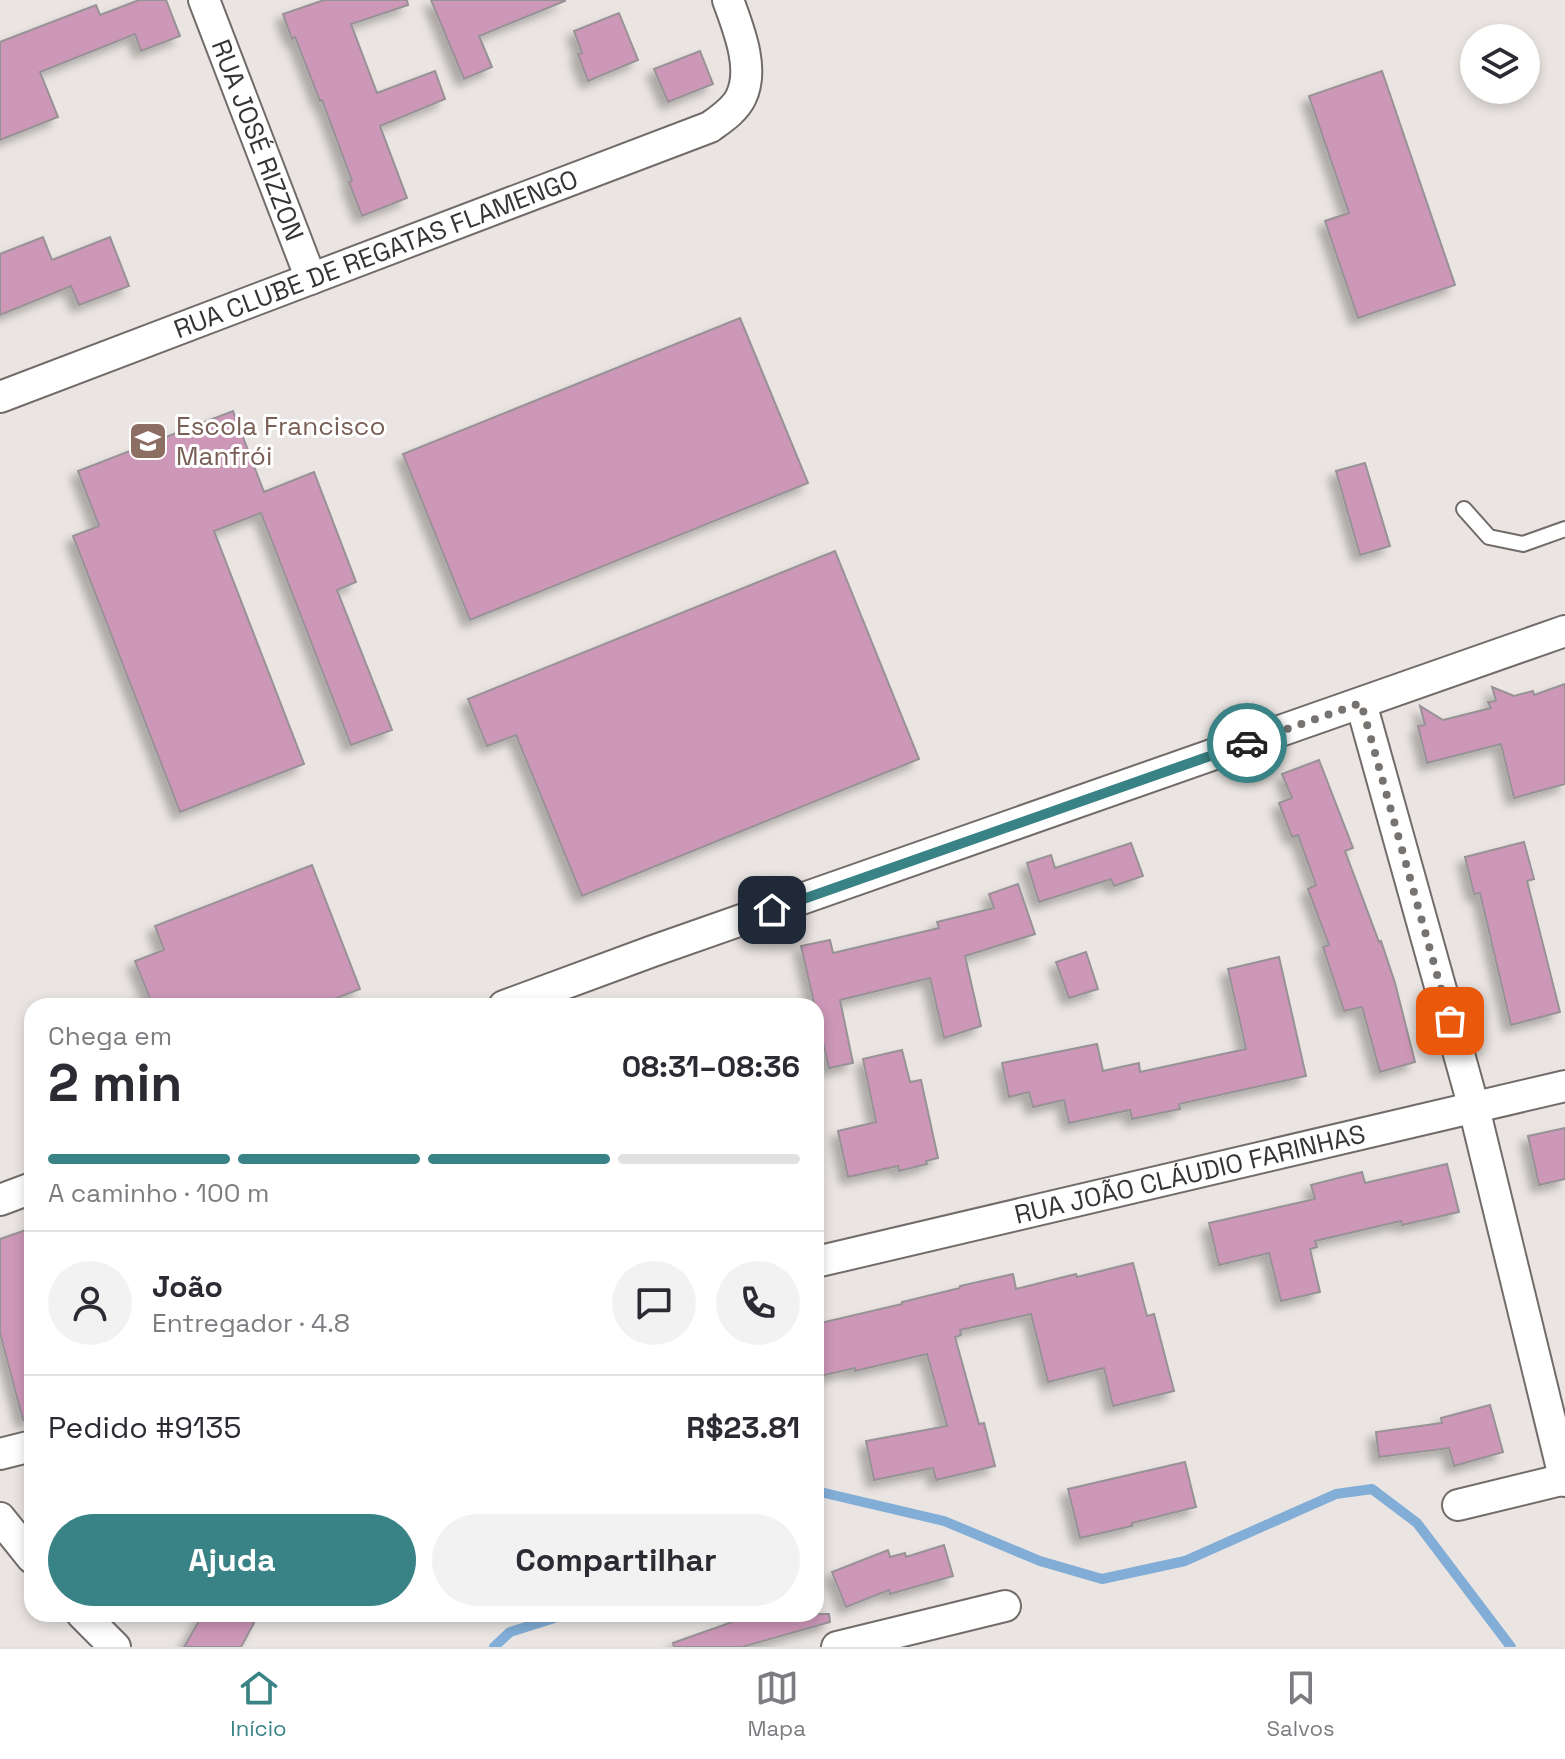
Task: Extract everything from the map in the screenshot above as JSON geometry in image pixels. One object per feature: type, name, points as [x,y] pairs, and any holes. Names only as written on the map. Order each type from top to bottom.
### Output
[{"type":"street","name":"RUA JOSÉ RIZZON","points":[[204,0],[311,279]]},
{"type":"street","name":"RUA CLUBE DE REGATAS FLAMENGO","points":[[0,397],[710,127],[729,113],[741,96],[746,71],[743,42],[728,0]]},
{"type":"street","points":[[526,998],[1565,631]]},
{"type":"street","points":[[1361,703],[1474,1108],[1565,1480],[1458,1505]]},
{"type":"street","name":"RUA JOÃO CLÁUDIO FARINHAS","points":[[824,1260],[1565,1086]]},
{"type":"street","points":[[0,1200],[24,1191]]},
{"type":"street","points":[[0,1454],[24,1448]]},
{"type":"street","points":[[0,1518],[24,1548]]},
{"type":"street","points":[[837,1647],[1005,1606]]},
{"type":"street","points":[[90,1622],[115,1647]]},
{"type":"lane","points":[[1464,509],[1489,537],[1523,544],[1565,529]]},
{"type":"building","points":[[139,0],[166,0],[180,36],[141,51],[135,34],[40,72],[58,117],[0,140],[0,42],[96,5],[100,15]]},
{"type":"building","points":[[324,0],[407,0],[408,5],[351,24],[377,93],[435,71],[445,99],[380,126],[407,198],[362,216],[322,100],[283,14]]},
{"type":"building","points":[[431,0],[565,1],[479,36],[492,67],[464,79]]},
{"type":"building","points":[[619,13],[638,60],[588,81],[574,31]]},
{"type":"building","points":[[700,51],[713,84],[668,102],[654,69]]},
{"type":"building","points":[[1382,71],[1455,285],[1358,318],[1325,221],[1349,213],[1309,96]]},
{"type":"building","points":[[43,237],[52,260],[110,237],[129,286],[79,305],[71,286],[0,315],[0,254]]},
{"type":"building","points":[[740,318],[808,483],[470,620],[403,454]]},
{"type":"building","points":[[233,411],[264,492],[314,472],[356,582],[337,590],[392,730],[351,745],[261,513],[214,531],[304,764],[180,812],[73,536],[99,526],[78,471]]},
{"type":"building","points":[[1365,463],[1390,546],[1360,555],[1336,471]]},
{"type":"building","points":[[835,551],[919,759],[582,896],[516,735],[487,746],[468,699]]},
{"type":"building","points":[[1565,684],[1565,784],[1514,798],[1501,744],[1427,763],[1418,726],[1425,725],[1420,706],[1443,720],[1491,708],[1488,702],[1496,701],[1492,687],[1514,696],[1533,691],[1534,695]]},
{"type":"building","points":[[1319,760],[1353,848],[1345,851],[1395,983],[1415,1062],[1380,1072],[1362,1007],[1344,1011],[1323,947],[1329,945],[1308,889],[1316,885],[1298,835],[1292,837],[1279,803],[1292,798],[1282,774]]},
{"type":"building","points":[[1524,842],[1534,879],[1527,881],[1560,1012],[1511,1025],[1480,893],[1474,894],[1465,857]]},
{"type":"building","points":[[1131,843],[1143,876],[1114,886],[1111,879],[1039,902],[1027,863],[1051,855],[1055,868]]},
{"type":"building","points":[[312,865],[360,989],[337,998],[150,998],[135,961],[164,950],[155,926]]},
{"type":"building","points":[[1018,884],[1035,934],[965,956],[981,1026],[944,1038],[930,978],[840,1000],[853,1063],[829,1068],[824,1046],[824,998],[813,998],[801,946],[830,940],[833,953],[939,928],[937,922],[994,908],[989,894]]},
{"type":"building","points":[[1086,952],[1098,989],[1069,998],[1056,962]]},
{"type":"building","points":[[1279,957],[1306,1076],[1179,1104],[1180,1109],[1132,1119],[1130,1110],[1069,1123],[1064,1100],[1033,1107],[1029,1092],[1009,1097],[1002,1063],[1097,1044],[1103,1071],[1139,1063],[1140,1072],[1246,1049],[1228,969]]},
{"type":"building","points":[[902,1050],[910,1082],[921,1080],[938,1158],[899,1171],[898,1166],[848,1177],[838,1131],[876,1122],[863,1059]]},
{"type":"building","points":[[1565,1128],[1565,1179],[1539,1185],[1528,1136]]},
{"type":"building","points":[[1447,1164],[1459,1212],[1402,1225],[1401,1221],[1315,1241],[1317,1247],[1310,1249],[1320,1292],[1281,1301],[1269,1253],[1219,1265],[1209,1223],[1315,1199],[1311,1185],[1362,1172],[1365,1183]]},
{"type":"building","points":[[24,1231],[24,1420],[0,1333],[0,1239]]},
{"type":"building","points":[[1133,1263],[1147,1316],[1154,1314],[1174,1391],[1113,1406],[1104,1368],[1048,1382],[1031,1314],[960,1330],[961,1335],[955,1337],[979,1424],[984,1423],[995,1466],[936,1480],[933,1468],[874,1480],[866,1441],[947,1426],[927,1354],[824,1375],[824,1322],[1013,1274],[1016,1289],[1076,1274],[1077,1277]]},
{"type":"building","points":[[1490,1405],[1503,1452],[1454,1466],[1449,1448],[1379,1457],[1376,1432],[1442,1423],[1441,1418]]},
{"type":"building","points":[[1185,1462],[1196,1507],[1080,1538],[1068,1489]]},
{"type":"building","points":[[944,1545],[953,1576],[890,1594],[889,1590],[846,1607],[832,1572],[888,1550],[890,1557],[905,1553],[906,1557]]},
{"type":"building","points":[[824,1614],[829,1614],[830,1622],[742,1647],[674,1647],[673,1643],[732,1622],[824,1622]]},
{"type":"building","points":[[198,1622],[254,1623],[241,1647],[184,1647]]},
{"type":"waterway","points":[[824,1493],[944,1521],[1040,1561],[1102,1579],[1185,1561],[1336,1494],[1372,1489],[1417,1523],[1511,1647]]},
{"type":"waterway","points":[[494,1647],[510,1632],[542,1622]]},
{"type":"way so far","points":[[1247,743],[1361,703],[1450,1021]]},
{"type":"place","name":"Escola Francisco Manfrói","points":[[148,441]]},
{"type":"route","points":[[772,910],[1247,743]]}]
